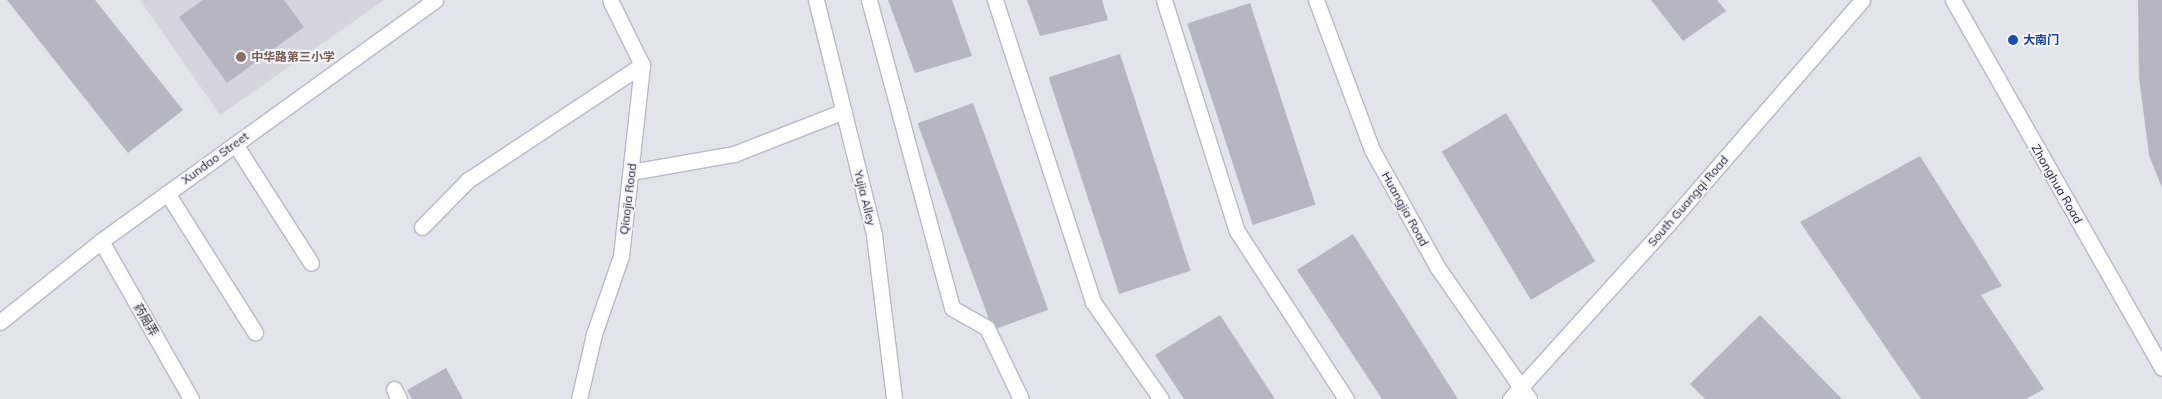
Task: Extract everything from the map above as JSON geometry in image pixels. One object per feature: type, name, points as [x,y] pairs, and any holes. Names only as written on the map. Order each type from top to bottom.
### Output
[{"type":"street","name":"Xundao Street","points":[[0,322],[101,240],[435,0]]},
{"type":"street","points":[[422,227],[468,180],[642,65],[610,0]]},
{"type":"street","name":"Yujia Alley","points":[[816,0],[874,235],[894,399]]},
{"type":"street","points":[[869,0],[952,308],[987,328],[1021,399]]},
{"type":"street","points":[[995,0],[1093,302],[1161,399]]},
{"type":"street","points":[[1164,0],[1237,231],[1346,399]]},
{"type":"street","name":"Huangjia Road","points":[[1316,0],[1372,150],[1438,268],[1519,396]]},
{"type":"street","name":"South Guangqi Road","points":[[1519,396],[1862,0]]},
{"type":"street","name":"Zhonghua Road","points":[[1953,0],[2162,368]]},
{"type":"street","name":"Qiaojia Road","points":[[579,399],[594,334],[621,256],[642,65]]},
{"type":"street","points":[[631,172],[734,154],[844,111]]},
{"type":"street","points":[[235,144],[311,263]]},
{"type":"street","points":[[167,193],[254,332]]},
{"type":"street","name":"药局弄","points":[[101,240],[192,399]]},
{"type":"shaded area","name":"中华路第三小学","points":[[140,0],[384,0],[220,115]]},
{"type":"building","points":[[7,0],[95,0],[183,110],[128,153]]},
{"type":"building","points":[[203,0],[284,0],[304,27],[227,83],[179,17]]},
{"type":"building","points":[[888,0],[952,0],[972,56],[915,73]]},
{"type":"building","points":[[1027,0],[1102,0],[1108,20],[1040,36]]},
{"type":"building","points":[[1651,0],[1717,0],[1726,11],[1683,41]]},
{"type":"building","points":[[2138,0],[2162,0],[2162,188],[2149,155],[2139,77]]},
{"type":"building","points":[[1250,3],[1316,205],[1253,225],[1187,23]]},
{"type":"building","points":[[1120,54],[1190,271],[1119,294],[1049,77]]},
{"type":"building","points":[[973,103],[1048,310],[993,330],[918,123]]},
{"type":"building","points":[[1506,113],[1595,261],[1531,300],[1442,152]]},
{"type":"building","points":[[1920,156],[2002,286],[1981,295],[2044,389],[2026,399],[1921,399],[1800,222]]},
{"type":"building","points":[[1353,234],[1458,399],[1382,399],[1297,270]]},
{"type":"building","points":[[1220,315],[1275,399],[1184,399],[1155,355]]},
{"type":"building","points":[[1760,315],[1842,399],[1705,399],[1690,384]]},
{"type":"building","points":[[446,368],[463,399],[412,399],[407,390]]},
{"type":"place","name":"大南门","points":[[2013,40]]},
{"type":"place","name":"中华路第三小学","points":[[241,57]]}]
